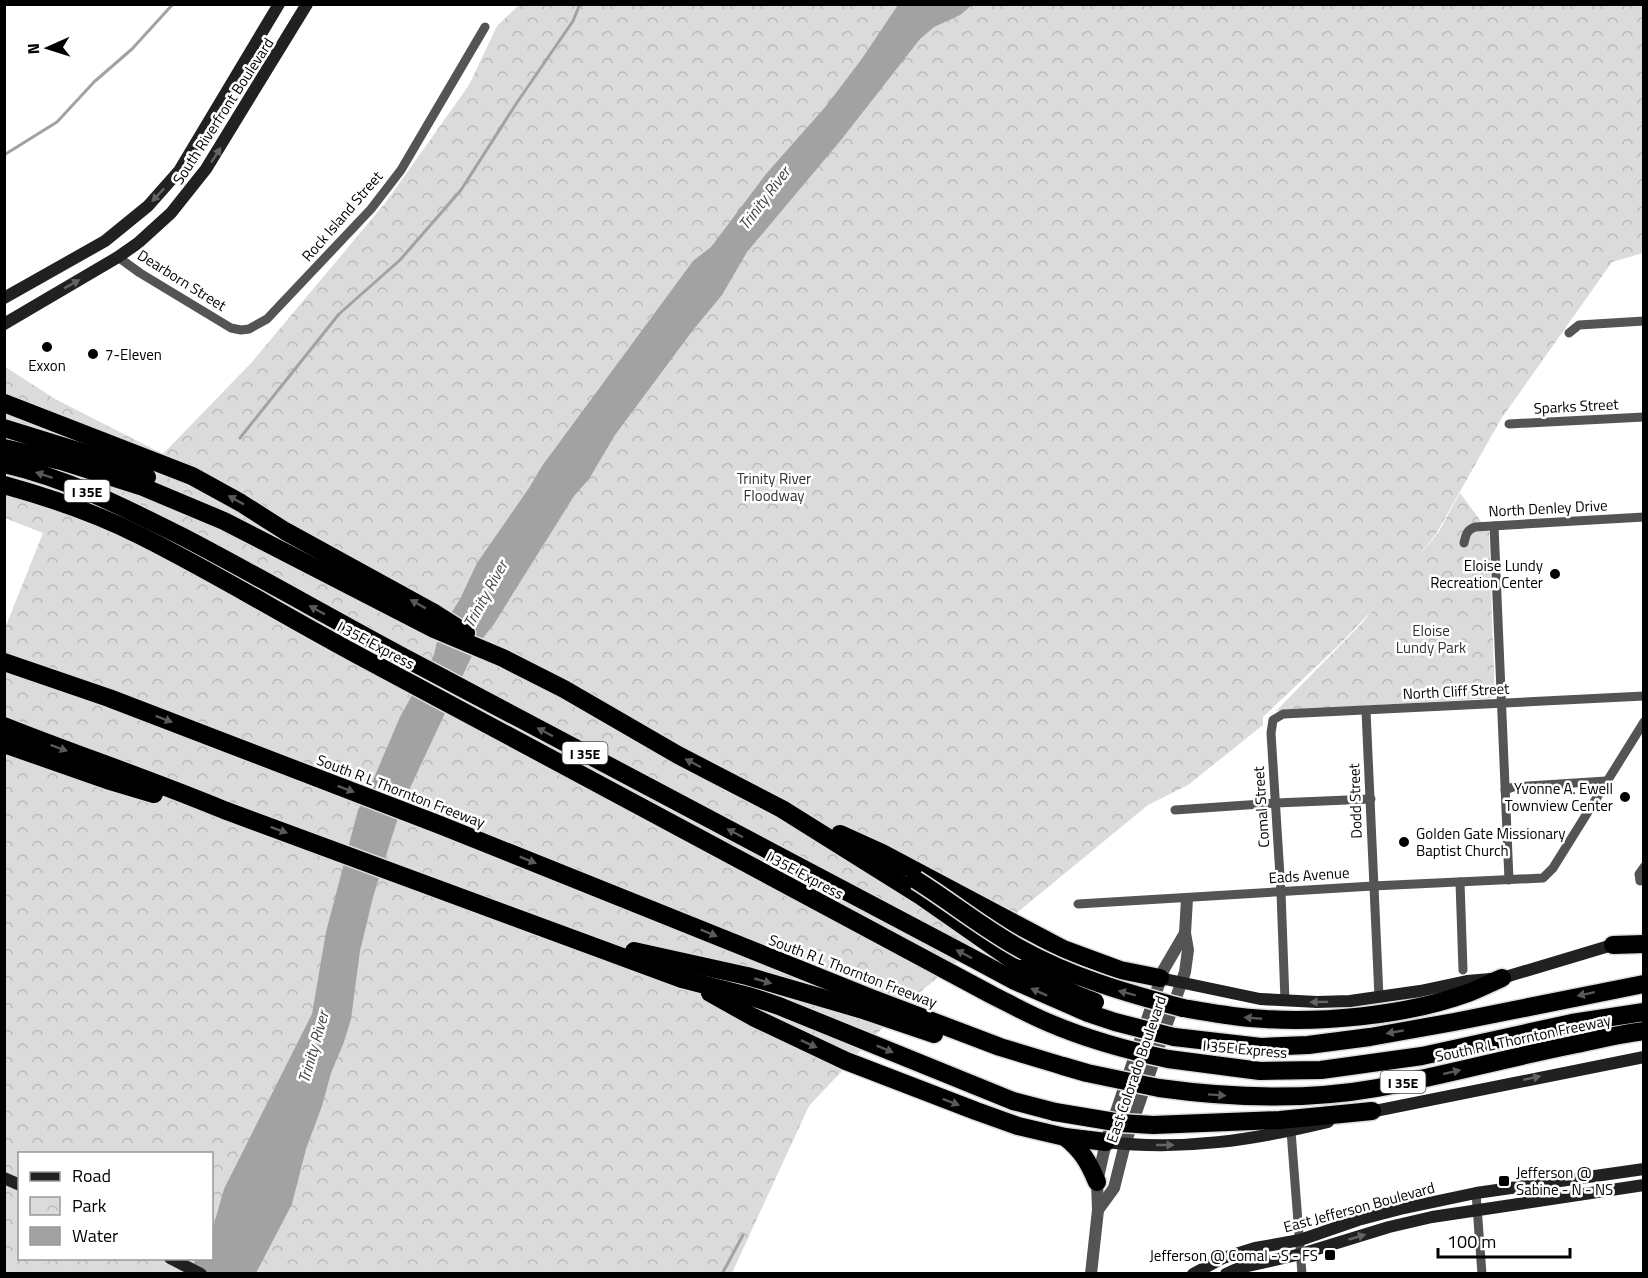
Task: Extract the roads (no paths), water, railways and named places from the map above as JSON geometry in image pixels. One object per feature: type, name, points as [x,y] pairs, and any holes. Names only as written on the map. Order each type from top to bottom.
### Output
[{"type":"highway","points":[[4,403],[192,476],[285,531],[436,614],[503,658]]},
{"type":"highway","points":[[4,428],[88,454],[145,482]]},
{"type":"highway","points":[[4,448],[145,482],[223,510],[298,551],[351,585],[434,629],[503,658],[678,755],[782,809],[892,858],[1063,949],[1120,970],[1160,978]]},
{"type":"highway","name":"I 35E","points":[[4,464],[73,485],[155,523],[1015,981],[1061,1002],[1115,1022],[1178,1024]]},
{"type":"highway","name":"I 35E Express","points":[[4,484],[60,501],[140,536],[312,632],[1035,1016],[1088,1038],[1168,1059],[1260,1071],[1322,1070],[1422,1056],[1572,1023],[1644,1012]]},
{"type":"highway","points":[[4,650],[81,688]]},
{"type":"highway","name":"I 35E","points":[[4,662],[81,688]]},
{"type":"highway","name":"South R L Thornton Freeway","points":[[81,688],[440,825],[959,1037],[1087,1074],[1159,1088],[1247,1097],[1319,1094],[1374,1088],[1644,1031]]},
{"type":"highway","points":[[4,726],[682,979],[779,1006],[1013,1101],[1055,1112],[1121,1123],[1153,1125],[1269,1120],[1372,1111]]},
{"type":"highway","points":[[4,744],[107,780],[166,797],[224,810]]},
{"type":"highway","points":[[782,809],[921,896],[989,945],[1042,978],[1077,995],[1139,1017],[1178,1024],[1250,1018],[1334,1019],[1415,1007],[1467,993],[1502,978]]},
{"type":"highway","points":[[843,836],[1020,949],[1178,1024]]},
{"type":"highway","points":[[436,888],[506,903],[639,952],[747,976],[959,1037]]},
{"type":"highway","points":[[1613,945],[1644,944]]},
{"type":"highway","points":[[682,979],[763,1022],[846,1061],[896,1081],[1018,1126],[1065,1137],[1106,1142]]},
{"type":"highway","name":"South R L Thornton Freeway","points":[[1178,1024],[1212,1031],[1243,1045],[1261,1047],[1308,1045],[1370,1037],[1644,984]]},
{"type":"highway","points":[[1065,1137],[1086,1157],[1097,1182]]},
{"type":"main road","name":"South Riverfront Boulevard","points":[[10,295],[105,241],[148,206],[179,171],[279,4]]},
{"type":"main road","name":"South Riverfront Boulevard","points":[[4,324],[118,257],[155,229],[196,183],[229,134],[307,4]]},
{"type":"main road","points":[[105,241],[118,257]]},
{"type":"main road","points":[[10,295],[25,310]]},
{"type":"main road","points":[[1160,978],[1230,993],[1285,1001],[1328,1002],[1378,997],[1467,981],[1502,978],[1644,937]]},
{"type":"main road","points":[[1106,1142],[1197,1145],[1244,1140],[1372,1111],[1644,1057]]},
{"type":"main road","name":"East Jefferson Boulevard","points":[[1193,1274],[1223,1258],[1255,1248],[1300,1240],[1358,1220],[1400,1209],[1476,1193],[1644,1169]]},
{"type":"main road","points":[[4,1178],[18,1184]]},
{"type":"main road","name":"East Jefferson Boulevard","points":[[1226,1274],[1239,1268],[1301,1254],[1389,1227],[1478,1209],[1644,1185]]},
{"type":"main road","points":[[174,1260],[201,1274]]},
{"type":"street","name":"Rock Island Street","points":[[231,328],[249,329],[267,319],[371,209],[405,163],[486,27]]},
{"type":"street","name":"Dearborn Street","points":[[118,257],[231,328]]},
{"type":"street","points":[[1569,333],[1579,325],[1644,321]]},
{"type":"street","name":"Sparks Street","points":[[1509,424],[1644,417]]},
{"type":"street","name":"North Denley Drive","points":[[1464,543],[1469,530],[1475,527],[1644,517]]},
{"type":"street","points":[[1494,526],[1509,880]]},
{"type":"street","name":"North Cliff Street","points":[[1273,720],[1283,714],[1644,696]]},
{"type":"street","name":"Dodd Street","points":[[1366,711],[1378,997]]},
{"type":"street","name":"Comal Street","points":[[1273,720],[1271,733],[1285,1001]]},
{"type":"street","points":[[1505,790],[1513,787],[1606,781],[1644,722]]},
{"type":"street","name":"Eads Avenue","points":[[1078,904],[1543,878],[1552,868],[1606,781]]},
{"type":"street","points":[[1175,810],[1371,799]]},
{"type":"street","points":[[1640,881],[1639,873],[1644,867]]},
{"type":"street","points":[[1460,882],[1463,970]]},
{"type":"street","name":"East Colorado Boulevard","points":[[1098,1210],[1114,1188],[1125,1144],[1186,966],[1187,899]]},
{"type":"street","name":"East Colorado Boulevard","points":[[1091,1274],[1098,1210],[1097,1182],[1106,1142],[1160,978],[1185,933]]},
{"type":"street","points":[[1291,1131],[1302,1274]]},
{"type":"street","points":[[1476,1193],[1482,1274]]},
{"type":"water","name":"Trinity River","points":[[898,5],[972,5],[960,15],[934,27],[920,39],[841,140],[747,252],[722,295],[615,435],[589,479],[574,496],[494,624],[476,647],[402,805],[373,897],[360,951],[351,1019],[306,1149],[292,1204],[256,1273],[188,1274],[195,1260],[213,1260],[213,1228],[224,1189],[312,1014],[326,932],[358,810],[400,717],[434,655],[439,633],[460,599],[477,563],[542,466],[693,261],[711,247],[766,174],[826,106]]},
{"type":"waterway","points":[[4,155],[57,122],[94,82],[132,49],[173,4]]},
{"type":"waterway","points":[[240,438],[339,314],[400,260],[461,190],[573,21],[580,4]]},
{"type":"waterway","points":[[722,1274],[743,1235]]},
{"type":"place","name":"Exxon","points":[[47,347]]},
{"type":"place","name":"7-Eleven","points":[[93,354]]},
{"type":"place","name":"Eloise Lundy Recreation Center","points":[[1555,574]]},
{"type":"place","name":"Yvonne A. Ewell Townview Center","points":[[1625,797]]},
{"type":"place","name":"Golden Gate Missionary Baptist Church","points":[[1404,842]]},
{"type":"place","name":"Jefferson @ Sabine - N - NS","points":[[1504,1181]]},
{"type":"place","name":"Jefferson @ Comal - S - FS","points":[[1330,1255]]},
{"type":"park label","name":"Trinity River Floodway","points":[[774,486]]},
{"type":"park label","name":"Eloise Lundy Park","points":[[1431,638]]}]
